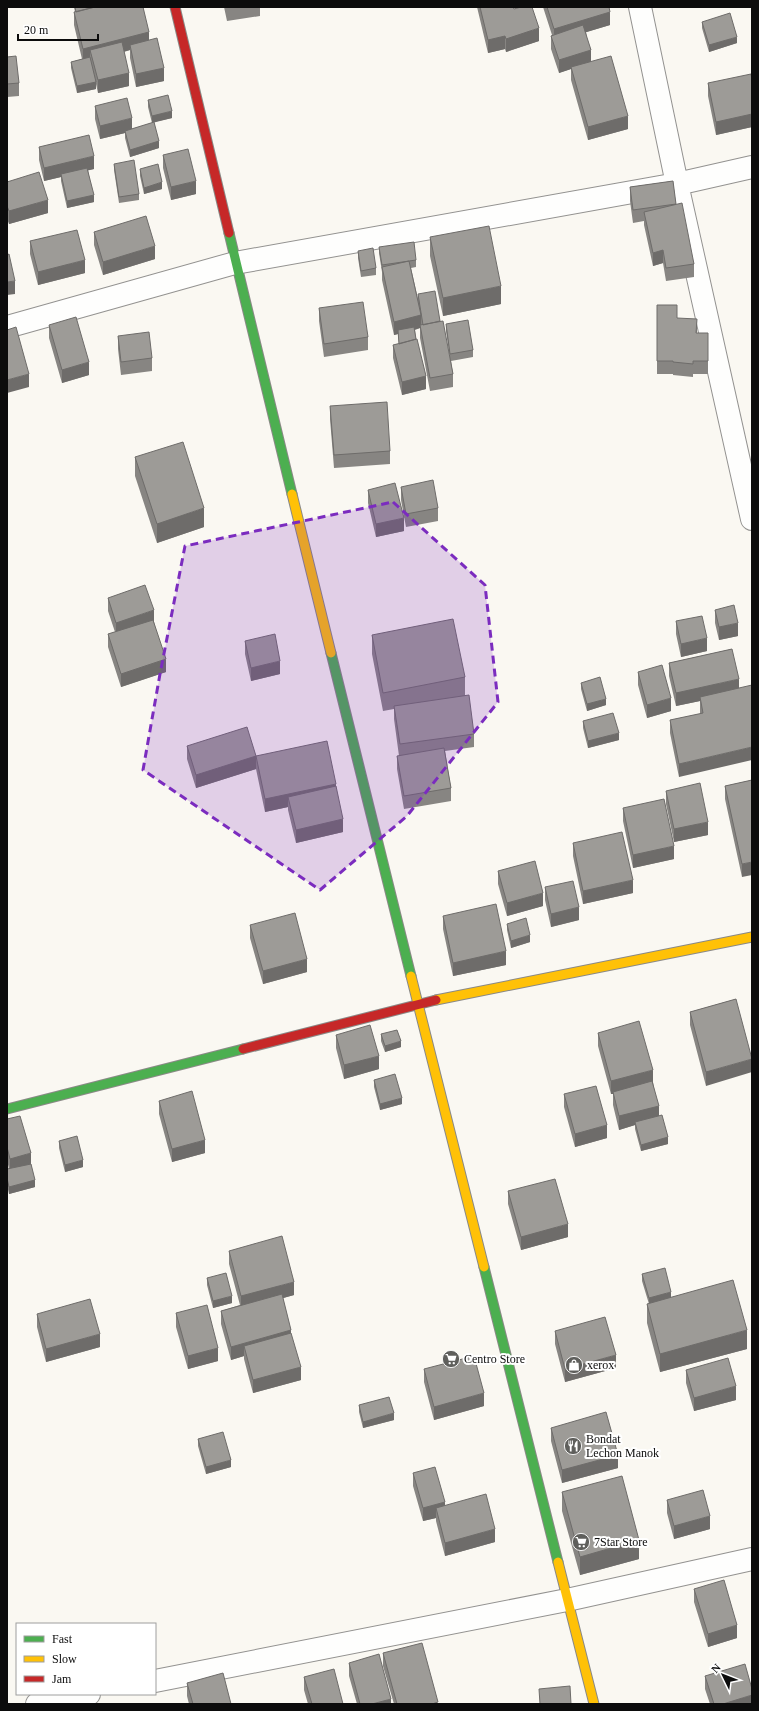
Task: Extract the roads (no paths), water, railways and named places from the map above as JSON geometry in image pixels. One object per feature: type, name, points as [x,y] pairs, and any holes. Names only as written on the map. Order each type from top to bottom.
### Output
[{"type":"main road","points":[[175,7],[417,1004],[594,1704]]},
{"type":"main road","points":[[7,1109],[417,1004],[752,937]]},
{"type":"street","points":[[640,7],[677,184],[752,518]]},
{"type":"street","points":[[7,327],[236,263],[677,184],[752,167]]},
{"type":"street","points":[[156,1681],[568,1600],[752,1558]]},
{"type":"street","points":[[38,1704],[83,1695]]},
{"type":"place","name":"Centro Store","points":[[451,1359]]},
{"type":"place","name":"xerox","points":[[574,1365]]},
{"type":"place","name":"Bondat Lechon Manok","points":[[573,1446]]},
{"type":"place","name":"7Star Store","points":[[581,1542]]}]
